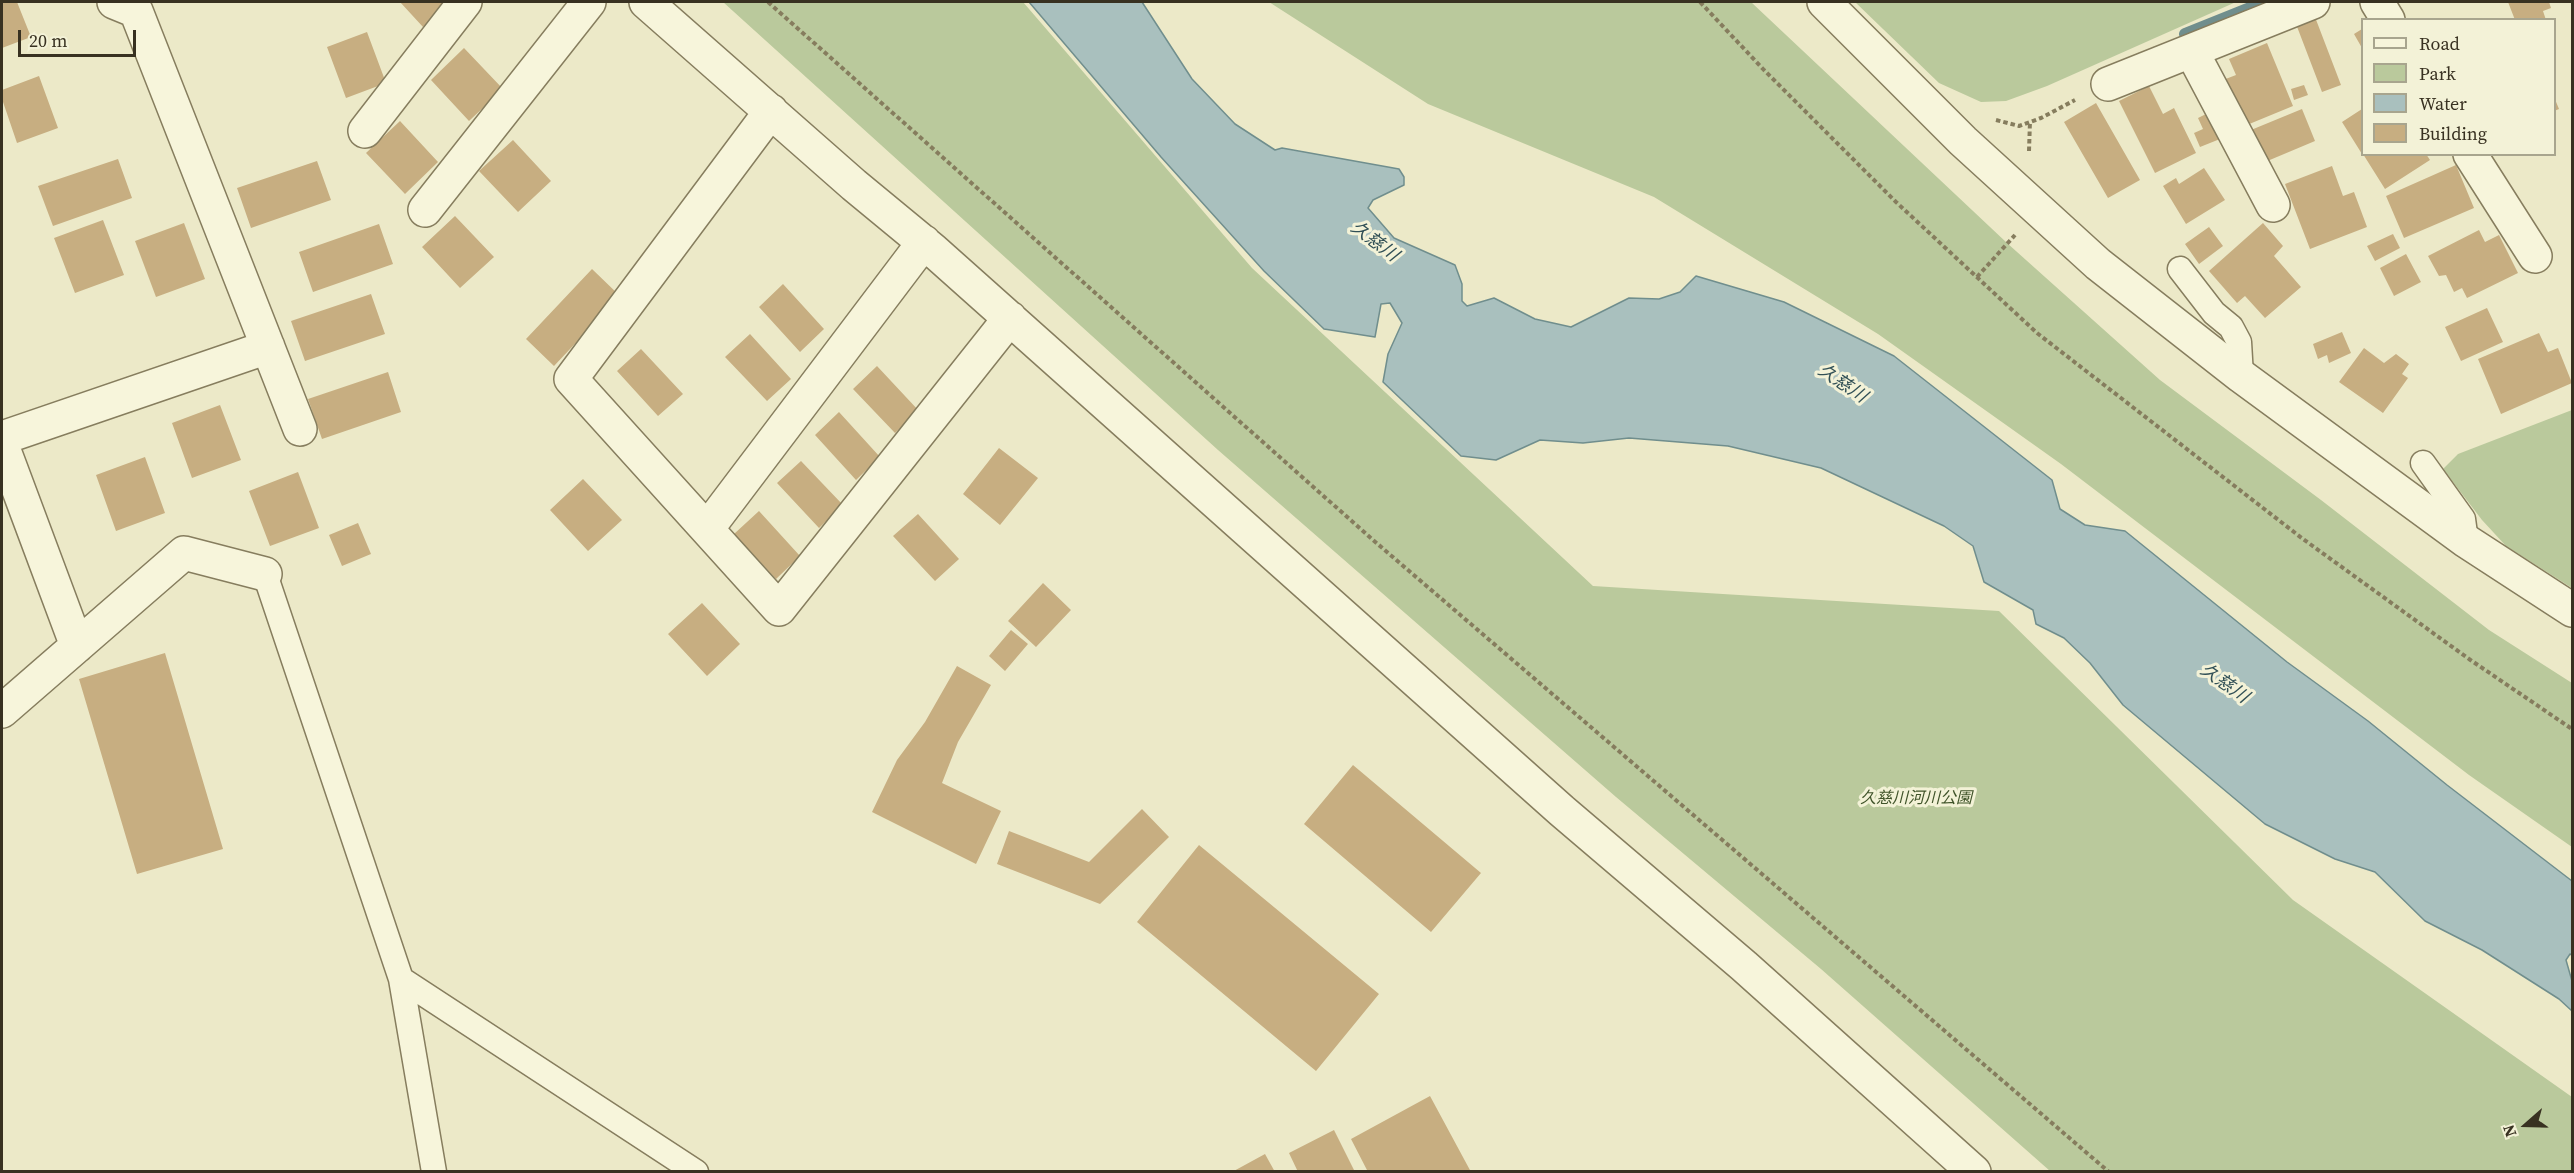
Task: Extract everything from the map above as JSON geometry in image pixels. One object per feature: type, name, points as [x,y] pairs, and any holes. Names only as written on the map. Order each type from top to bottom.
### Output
[{"type":"street","points":[[114,2],[136,11],[300,429]]},
{"type":"street","points":[[365,131],[465,2]]},
{"type":"street","points":[[425,210],[589,2]]},
{"type":"street","points":[[646,2],[924,242],[1562,811],[1744,966],[1974,1172]]},
{"type":"street","points":[[1824,2],[1963,141],[2098,264],[2241,376],[2466,541],[2572,610]]},
{"type":"street","points":[[2109,84],[2313,2]]},
{"type":"street","points":[[2377,2],[2387,18]]},
{"type":"street","points":[[2192,52],[2273,205]]},
{"type":"street","points":[[771,111],[571,379],[779,609],[1010,318]]},
{"type":"street","points":[[2471,156],[2535,256]]},
{"type":"street","points":[[707,529],[924,242]]},
{"type":"street","points":[[2,438],[268,347]]},
{"type":"street","points":[[2,445],[77,646]]},
{"type":"street","points":[[2,711],[184,553],[265,574]]},
{"type":"lane","points":[[2180,269],[2214,313],[2231,327],[2235,334],[2239,342],[2241,376]]},
{"type":"lane","points":[[2424,463],[2463,519],[2466,541]]},
{"type":"lane","points":[[265,574],[401,979],[434,1172]]},
{"type":"lane","points":[[401,979],[696,1172]]},
{"type":"path","points":[[768,2],[1373,540],[2109,1172]]},
{"type":"path","points":[[1700,2],[1764,70],[1896,202],[2037,333],[2303,539],[2469,659],[2572,729]]},
{"type":"path","points":[[1989,118],[2019,126],[2041,118],[2109,84]]},
{"type":"path","points":[[1977,277],[2038,208]]},
{"type":"green space","name":"久慈川河川公園","points":[[723,2],[1023,2],[1252,268],[1593,586],[1999,611],[2293,900],[2572,1097],[2572,1171],[2050,1171],[1821,969],[1616,797],[1218,450]]},
{"type":"green space","points":[[1269,2],[1751,2],[2007,243],[2160,380],[2321,500],[2489,630],[2572,683],[2572,847],[2469,775],[2061,464],[1878,334],[1654,197],[1428,104]]},
{"type":"green space","points":[[1855,2],[2236,2],[2047,86],[2006,101],[1981,102],[1939,83]]},
{"type":"green space","points":[[2572,410],[2572,588],[2506,546],[2482,520],[2443,469],[2458,454]]},
{"type":"water","name":"久慈川","points":[[1029,2],[1142,2],[1192,79],[1235,124],[1275,150],[1282,148],[1399,169],[1404,177],[1404,185],[1373,200],[1368,208],[1394,238],[1455,265],[1462,284],[1462,301],[1467,306],[1494,298],[1535,319],[1571,327],[1629,298],[1659,299],[1680,292],[1696,276],[1784,302],[1894,356],[2052,480],[2060,509],[2085,525],[2125,531],[2287,662],[2368,721],[2572,881],[2572,955],[2570,954],[2566,960],[2572,981],[2572,1011],[2559,999],[2482,950],[2425,921],[2375,872],[2335,859],[2265,824],[2123,705],[2090,663],[2064,638],[2036,624],[2033,610],[1984,582],[1973,546],[1944,526],[1821,468],[1728,446],[1629,438],[1583,443],[1540,440],[1496,460],[1461,456],[1383,382],[1388,354],[1402,323],[1390,303],[1381,304],[1375,337],[1324,329],[1264,271],[1161,157]]},
{"type":"building","points":[[2,2],[17,2],[31,37],[2,48]]},
{"type":"building","points":[[400,2],[445,2],[447,4],[423,27]]},
{"type":"building","points":[[2508,2],[2549,2],[2551,8],[2543,11],[2545,18],[2514,18]]},
{"type":"building","points":[[2315,17],[2341,85],[2322,92],[2296,24]]},
{"type":"building","points":[[2361,30],[2361,46],[2354,34]]},
{"type":"building","points":[[367,32],[386,83],[346,98],[327,47]]},
{"type":"building","points":[[2267,43],[2293,106],[2242,127],[2223,80],[2236,75],[2229,59]]},
{"type":"building","points":[[464,48],[503,89],[469,121],[431,80]]},
{"type":"building","points":[[39,76],[58,128],[17,143],[2,99],[2,90]]},
{"type":"building","points":[[2304,85],[2308,95],[2294,100],[2291,89]]},
{"type":"building","points":[[2149,86],[2163,114],[2174,108],[2196,153],[2155,173],[2119,101]]},
{"type":"building","points":[[2096,103],[2140,180],[2108,198],[2064,122]]},
{"type":"building","points":[[2302,109],[2315,141],[2265,162],[2251,130]]},
{"type":"building","points":[[2361,110],[2361,152],[2342,122]]},
{"type":"building","points":[[2208,113],[2220,139],[2200,147],[2194,133],[2203,129],[2198,118]]},
{"type":"building","points":[[400,121],[438,162],[405,194],[366,153]]},
{"type":"building","points":[[513,140],[551,181],[518,212],[479,171]]},
{"type":"building","points":[[2364,156],[2427,156],[2430,160],[2385,189]]},
{"type":"building","points":[[118,159],[132,198],[53,226],[38,186]]},
{"type":"building","points":[[317,161],[331,200],[251,228],[237,188]]},
{"type":"building","points":[[2456,165],[2474,208],[2404,238],[2386,196]]},
{"type":"building","points":[[2332,166],[2343,196],[2354,192],[2367,227],[2310,249],[2285,184]]},
{"type":"building","points":[[2204,168],[2225,200],[2186,224],[2163,186],[2176,178],[2179,184]]},
{"type":"building","points":[[455,216],[494,257],[460,288],[422,247]]},
{"type":"building","points":[[103,220],[124,275],[75,293],[54,238]]},
{"type":"building","points":[[184,223],[205,279],[156,297],[135,241]]},
{"type":"building","points":[[2263,223],[2283,246],[2274,256],[2301,287],[2265,318],[2245,296],[2237,303],[2209,271]]},
{"type":"building","points":[[379,224],[393,264],[313,292],[299,252]]},
{"type":"building","points":[[2209,227],[2223,246],[2199,264],[2185,244]]},
{"type":"building","points":[[2479,230],[2485,242],[2499,235],[2518,273],[2467,298],[2462,288],[2454,292],[2446,275],[2439,276],[2428,256]]},
{"type":"building","points":[[2393,234],[2400,248],[2375,261],[2367,246]]},
{"type":"building","points":[[2406,254],[2421,282],[2394,296],[2380,268]]},
{"type":"building","points":[[592,269],[620,296],[554,366],[526,339]]},
{"type":"building","points":[[783,284],[824,329],[800,352],[759,307]]},
{"type":"building","points":[[371,294],[385,334],[305,361],[291,321]]},
{"type":"building","points":[[2487,308],[2503,342],[2461,361],[2445,327]]},
{"type":"building","points":[[2342,332],[2351,353],[2329,363],[2327,355],[2318,359],[2313,344]]},
{"type":"building","points":[[2539,333],[2548,352],[2558,348],[2572,383],[2501,414],[2478,359]]},
{"type":"building","points":[[750,334],[791,379],[767,401],[725,357]]},
{"type":"building","points":[[2364,348],[2384,363],[2396,354],[2409,364],[2402,374],[2408,378],[2383,413],[2339,382]]},
{"type":"building","points":[[641,349],[683,394],[658,416],[617,371]]},
{"type":"building","points":[[877,366],[919,411],[895,433],[853,389]]},
{"type":"building","points":[[388,372],[401,412],[322,439],[308,399]]},
{"type":"building","points":[[220,405],[241,460],[192,478],[172,423]]},
{"type":"building","points":[[839,412],[880,457],[856,480],[815,435]]},
{"type":"building","points":[[999,448],[1038,478],[1000,525],[963,494]]},
{"type":"building","points":[[145,457],[165,513],[116,531],[96,475]]},
{"type":"building","points":[[801,461],[843,505],[819,528],[777,483]]},
{"type":"building","points":[[298,472],[319,528],[270,546],[249,491]]},
{"type":"building","points":[[583,479],[622,520],[588,551],[550,510]]},
{"type":"building","points":[[759,511],[800,556],[776,579],[734,534]]},
{"type":"building","points":[[918,514],[959,559],[935,581],[893,536]]},
{"type":"building","points":[[358,523],[371,554],[342,566],[329,535]]},
{"type":"building","points":[[1043,583],[1071,610],[1036,647],[1008,621]]},
{"type":"building","points":[[702,603],[740,644],[707,676],[668,634]]},
{"type":"building","points":[[1011,630],[1028,644],[1005,671],[989,656]]},
{"type":"building","points":[[165,653],[223,849],[137,874],[79,679]]},
{"type":"building","points":[[957,666],[991,685],[958,742],[942,783],[1001,811],[976,864],[872,812],[897,760],[925,722]]},
{"type":"building","points":[[1353,765],[1481,873],[1431,932],[1304,824]]},
{"type":"building","points":[[1142,809],[1169,837],[1100,904],[997,864],[1009,831],[1089,862]]},
{"type":"building","points":[[1199,845],[1379,994],[1316,1071],[1137,922]]},
{"type":"building","points":[[1430,1096],[1471,1172],[1368,1172],[1351,1139]]},
{"type":"building","points":[[1334,1130],[1355,1172],[1298,1172],[1289,1153]]},
{"type":"building","points":[[1265,1154],[1275,1172],[1232,1172]]},
{"type":"waterway","points":[[2185,34],[2265,2]]}]
